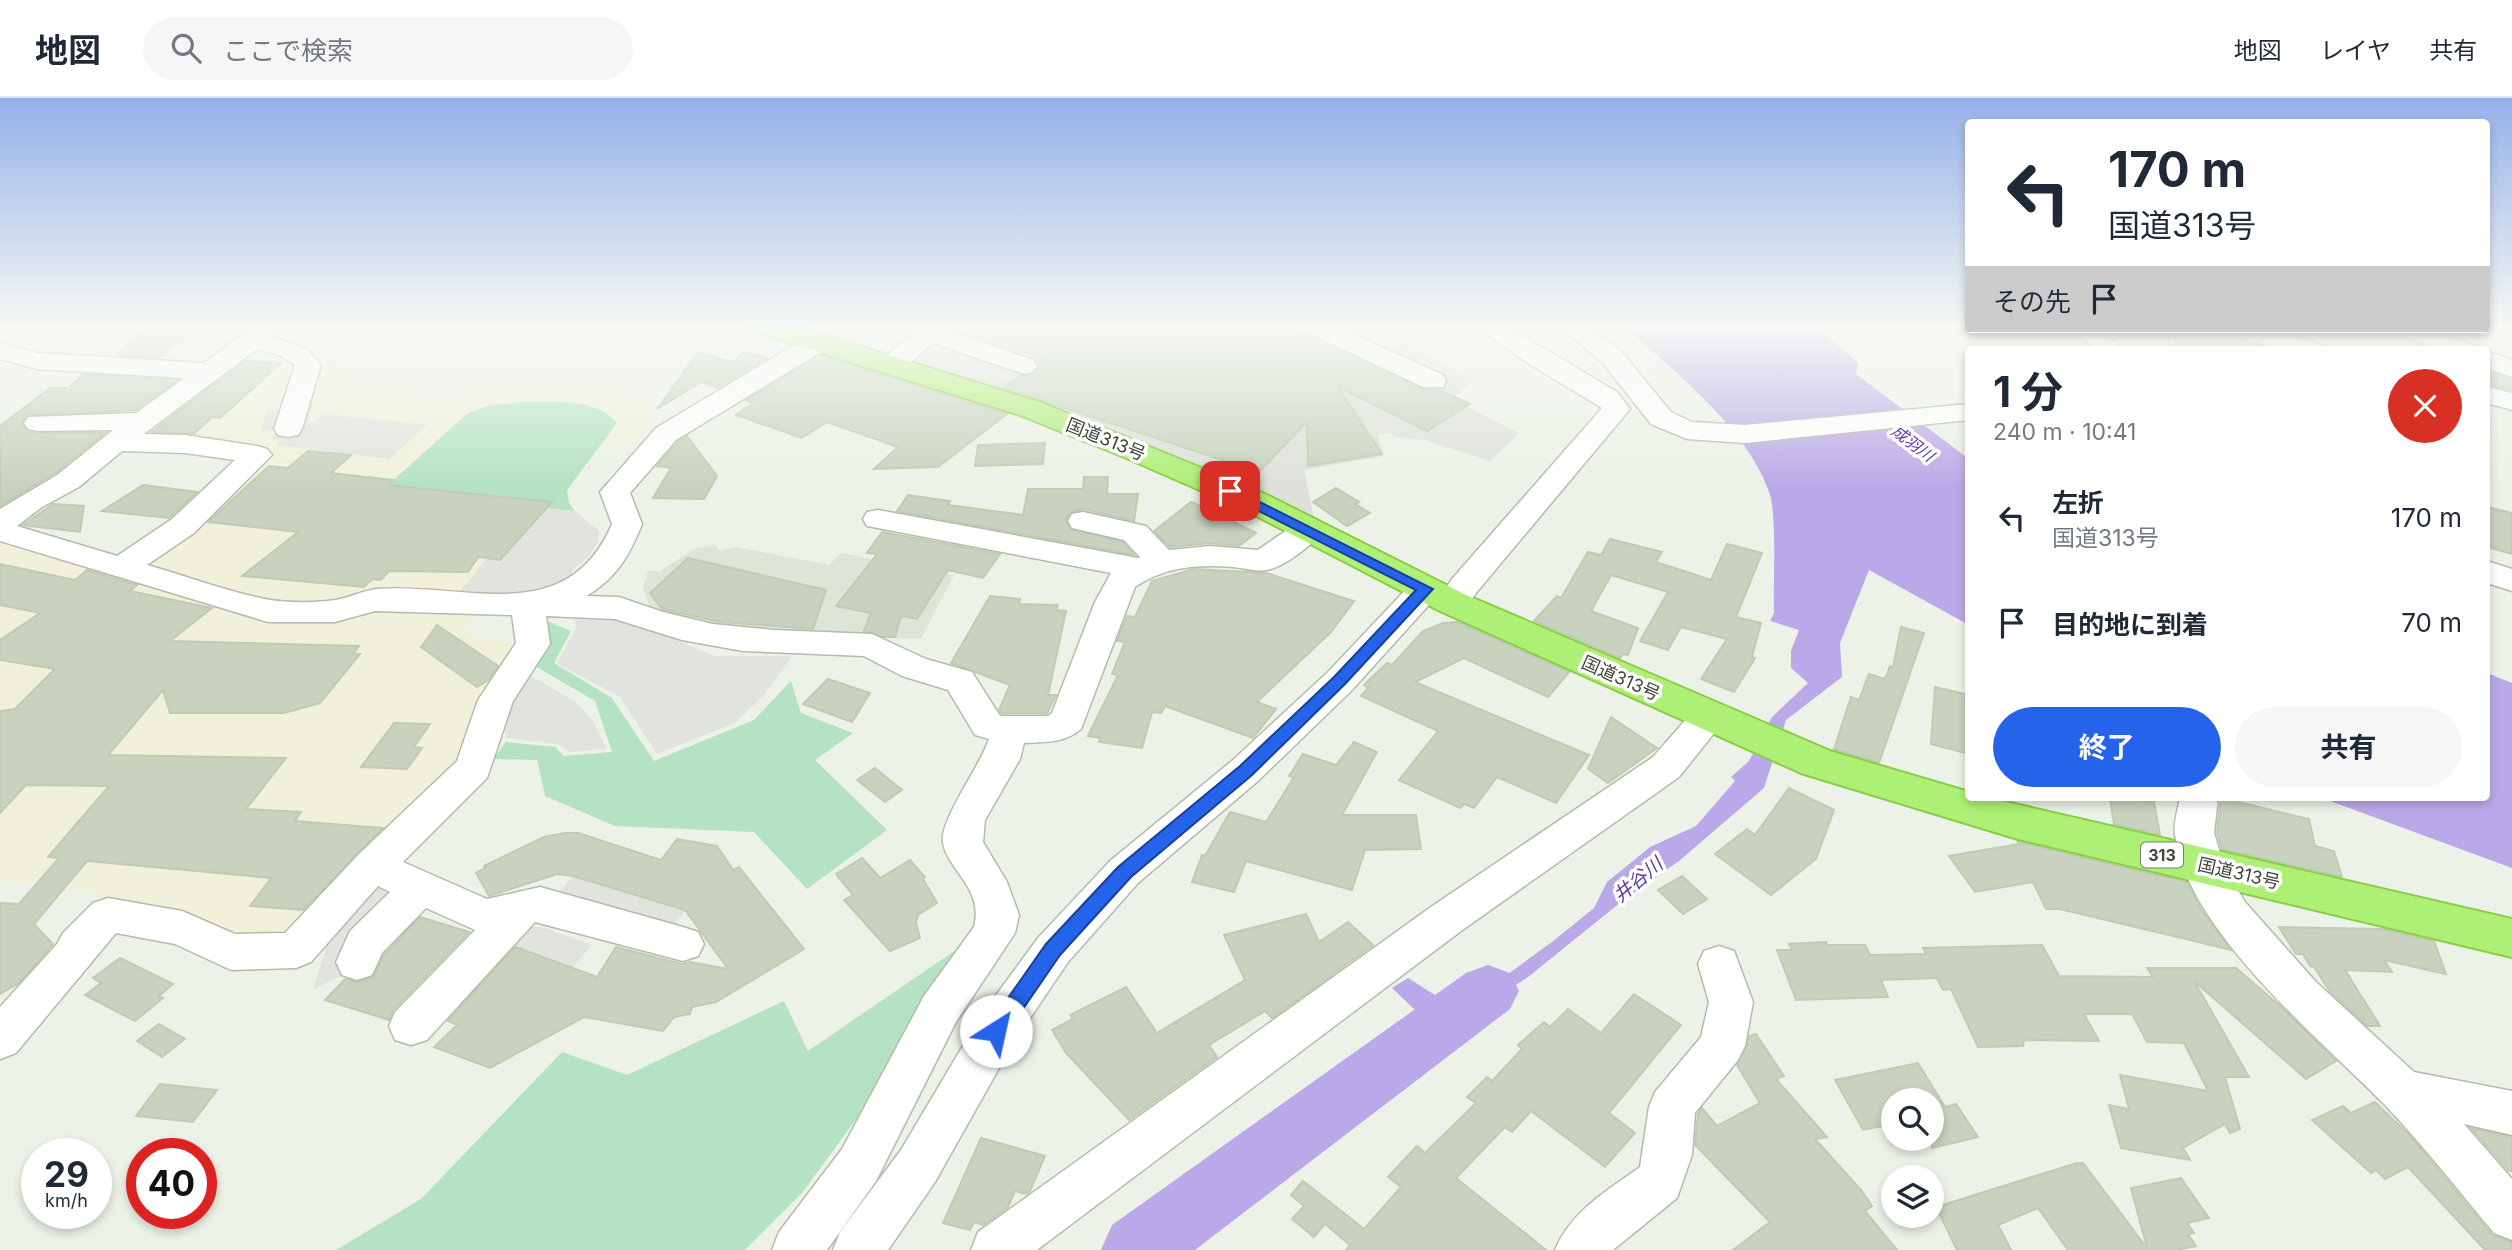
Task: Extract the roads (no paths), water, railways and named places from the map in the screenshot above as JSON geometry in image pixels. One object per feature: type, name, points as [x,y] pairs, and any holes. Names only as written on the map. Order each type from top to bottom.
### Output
[{"type":"highway","name":"国道313号","points":[[939,379],[1031,409],[1253,501],[1439,596],[1816,762],[2018,823],[2512,938]]},
{"type":"street","points":[[0,524],[31,501],[68,481],[198,379]]},
{"type":"street","points":[[288,429],[304,379]]},
{"type":"street","points":[[527,604],[576,591],[600,571],[618,550],[627,524],[615,492],[666,434],[758,379]]},
{"type":"street","points":[[1428,379],[1433,381]]},
{"type":"street","points":[[858,1250],[918,1166],[996,1031],[1053,950],[1124,872],[1246,770],[1340,681],[1439,596],[1464,586],[1616,409],[1614,402],[1571,379]]},
{"type":"street","points":[[1629,379],[1661,418],[1687,430],[1706,433],[1745,434],[1965,412]]},
{"type":"street","points":[[2490,396],[2512,402]]},
{"type":"street","points":[[38,423],[143,421]]},
{"type":"street","points":[[115,442],[184,444],[257,455],[183,526],[124,566]]},
{"type":"street","points":[[878,519],[1154,566]]},
{"type":"street","points":[[1083,521],[1135,533],[1154,566]]},
{"type":"street","points":[[0,531],[268,611],[335,611],[375,600],[619,608],[655,623],[699,635],[752,642],[872,645],[885,655],[905,664],[960,681],[988,726],[1010,731],[1058,729],[1068,720],[1121,581],[1154,566],[1186,556],[1223,555],[1264,561],[1308,530]]},
{"type":"street","points":[[2490,572],[2512,581]]},
{"type":"street","points":[[0,1039],[108,915],[182,928],[231,953],[296,950],[372,866],[474,768],[496,700],[533,644],[527,604]]},
{"type":"street","points":[[996,1250],[1446,919],[1666,767],[1716,720]]},
{"type":"street","points":[[797,1250],[859,1164],[940,1009],[994,933],[998,915],[987,882],[962,843],[966,818],[982,796],[1010,731]]},
{"type":"street","points":[[2198,801],[2193,812],[2200,864],[2254,945],[2318,1013],[2401,1090],[2512,1216]]},
{"type":"street","points":[[372,866],[485,916],[540,904],[683,944]]},
{"type":"street","points":[[357,962],[365,943],[420,888]]},
{"type":"street","points":[[411,1027],[522,908]]},
{"type":"street","points":[[1580,1250],[1603,1224],[1660,1182],[1668,1155],[1672,1107],[1696,1074],[1723,1046],[1731,1002],[1718,964]]},
{"type":"street","points":[[2401,1090],[2512,1113]]},
{"type":"water","name":"成羽川","points":[[1683,379],[1862,379],[1965,456],[1965,623],[1869,570],[1840,643],[1842,677],[1786,720],[1764,788],[1679,861],[1621,902],[1528,977],[1459,1022],[1463,1039],[1455,1048],[1392,988],[1408,978],[1435,995],[1447,1009],[1453,1001],[1508,974],[1552,942],[1594,908],[1607,882],[1650,847],[1696,826],[1735,781],[1731,777],[1749,761],[1772,717],[1808,683],[1791,668],[1791,651],[1799,630],[1770,621],[1774,613],[1773,520],[1770,495],[1761,472],[1731,428]]},
{"type":"water","points":[[2490,674],[2512,683],[2512,868],[2330,801],[2490,801]]},
{"type":"waterway","name":"井谷川","points":[[1137,1250],[1488,991]]}]
